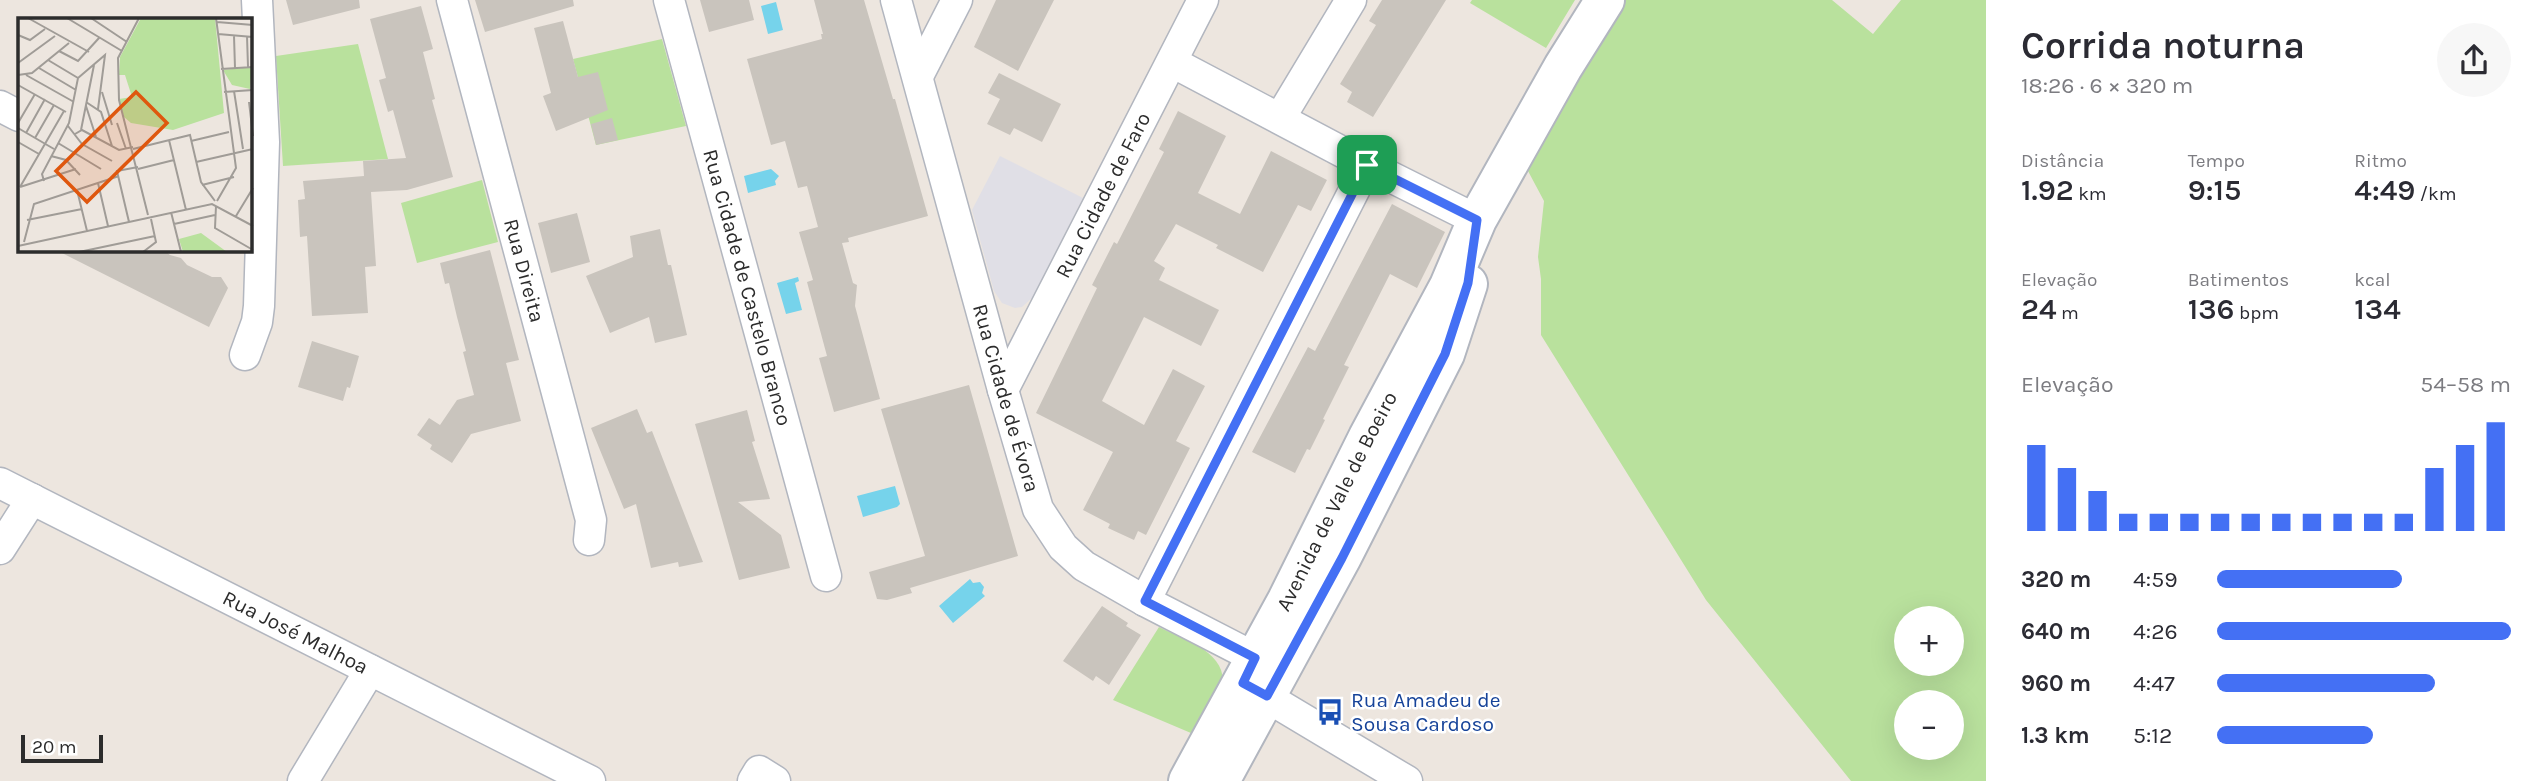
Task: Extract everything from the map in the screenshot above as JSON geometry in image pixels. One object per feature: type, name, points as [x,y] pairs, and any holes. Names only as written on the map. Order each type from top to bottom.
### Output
[{"type":"street","points":[[244,355],[258,314],[256,220],[264,133],[257,0]]},
{"type":"street","name":"Rua Direita","points":[[452,0],[591,520],[589,540]]},
{"type":"street","name":"Rua Cidade de Castelo Branco","points":[[669,0],[826,576]]},
{"type":"street","name":"Rua Cidade de Évora","points":[[896,0],[1031,488],[1049,529],[1063,547],[1084,566],[1145,601],[1261,677],[1407,781]]},
{"type":"street","points":[[918,76],[957,0]]},
{"type":"street","name":"Rua Cidade de Faro","points":[[1003,390],[1203,0]]},
{"type":"street","points":[[1280,118],[1351,0]]},
{"type":"street","name":"Avenida de Vale de Boeiro","points":[[1220,781],[1261,677],[1287,600],[1411,354],[1449,286],[1477,220],[1563,67],[1605,0]]},
{"type":"street","points":[[1172,62],[1477,220]]},
{"type":"street","points":[[0,106],[18,115]]},
{"type":"street","points":[[1145,601],[1367,165]]},
{"type":"street","name":"Rua José Malhoa","points":[[0,483],[590,781]]},
{"type":"street","points":[[0,549],[32,499]]},
{"type":"street","points":[[303,781],[370,670]]},
{"type":"street","name":"Avenida de Vale de Boeiro","points":[[1188,781],[1261,677]]},
{"type":"street","points":[[753,781],[759,771],[775,781]]},
{"type":"shaded area","points":[[1000,156],[1083,198],[1033,297],[1022,307],[1015,308],[1002,303],[994,291],[972,210]]},
{"type":"green space","points":[[1472,0],[1575,0],[1546,48],[1470,3]]},
{"type":"green space","points":[[1621,0],[1832,0],[1873,34],[1901,0],[1986,0],[1986,781],[1851,781],[1706,600],[1541,335],[1541,279],[1538,257],[1544,201],[1528,171],[1583,59]]},
{"type":"green space","points":[[662,39],[686,126],[596,145],[573,59]]},
{"type":"green space","points":[[358,44],[388,159],[283,166],[276,56]]},
{"type":"green space","points":[[482,180],[498,242],[417,263],[401,203]]},
{"type":"green space","points":[[1159,627],[1209,653],[1221,670],[1223,681],[1198,736],[1113,700]]},
{"type":"water","points":[[776,2],[783,30],[768,34],[761,6]]},
{"type":"water","points":[[771,169],[779,176],[775,181],[776,185],[748,193],[744,176]]},
{"type":"water","points":[[798,277],[799,281],[795,283],[802,310],[786,314],[777,283]]},
{"type":"water","points":[[895,486],[900,504],[897,507],[863,517],[857,496]]},
{"type":"water","points":[[970,579],[973,583],[980,582],[985,596],[953,623],[939,606]]},
{"type":"building","points":[[286,0],[359,0],[360,8],[293,25]]},
{"type":"building","points":[[475,0],[573,0],[574,6],[485,32]]},
{"type":"building","points":[[700,0],[749,0],[754,20],[709,32]]},
{"type":"building","points":[[814,0],[864,0],[928,216],[848,238],[849,242],[842,243],[853,283],[857,285],[855,306],[880,399],[834,412],[819,358],[827,356],[807,282],[813,280],[799,232],[818,227],[807,186],[798,188],[785,141],[771,145],[747,59],[822,39]]},
{"type":"building","points":[[996,0],[1054,0],[1018,71],[974,47]]},
{"type":"building","points":[[1382,0],[1446,0],[1373,117],[1347,102],[1352,92],[1340,84],[1376,25],[1369,21]]},
{"type":"building","points":[[421,6],[433,49],[423,52],[435,99],[432,100],[453,177],[407,190],[371,192],[376,266],[365,267],[368,313],[312,316],[307,236],[300,237],[298,200],[305,199],[303,181],[364,176],[363,161],[406,158],[393,110],[388,112],[379,80],[386,78],[370,19]]},
{"type":"building","points":[[563,21],[578,77],[598,72],[608,110],[556,131],[543,96],[551,93],[534,28]]},
{"type":"building","points":[[999,73],[1061,104],[1042,142],[1014,128],[1010,135],[987,124],[1000,99],[988,93]]},
{"type":"building","points":[[1178,111],[1226,136],[1198,193],[1240,214],[1271,151],[1327,180],[1311,211],[1298,205],[1263,272],[1176,224],[1154,261],[1165,268],[1159,280],[1219,310],[1201,346],[1144,317],[1102,401],[1144,425],[1173,369],[1205,386],[1176,441],[1190,448],[1146,535],[1138,531],[1134,540],[1108,528],[1110,524],[1083,510],[1113,452],[1036,413],[1097,288],[1092,285],[1114,242],[1117,244],[1164,152],[1159,149]]},
{"type":"building","points":[[612,118],[618,140],[596,145],[591,124]]},
{"type":"building","points":[[1392,204],[1445,232],[1417,288],[1390,274],[1344,365],[1349,367],[1323,419],[1325,420],[1295,473],[1252,452],[1308,347],[1315,351]]},
{"type":"building","points":[[577,213],[590,262],[551,273],[538,223]]},
{"type":"building","points":[[660,229],[687,335],[655,343],[649,317],[610,333],[586,276],[633,257],[630,236]]},
{"type":"building","points":[[490,250],[519,360],[506,363],[521,421],[471,434],[452,463],[430,449],[432,445],[417,435],[429,418],[440,425],[457,400],[474,395],[449,283],[445,284],[440,263]]},
{"type":"building","points":[[60,252],[166,252],[212,277],[221,277],[228,288],[209,327]]},
{"type":"building","points":[[312,341],[359,356],[350,388],[347,387],[343,401],[298,387]]},
{"type":"building","points":[[969,385],[1018,556],[910,588],[912,593],[887,600],[877,599],[869,572],[925,556],[881,409]]},
{"type":"building","points":[[637,409],[647,433],[652,431],[703,562],[679,567],[678,562],[651,568],[636,504],[624,509],[591,428]]},
{"type":"building","points":[[747,410],[755,441],[752,442],[770,499],[738,502],[781,535],[790,568],[739,580],[695,424]]},
{"type":"building","points":[[1102,606],[1141,635],[1109,685],[1096,676],[1093,681],[1063,661]]},
{"type":"place","name":"Rua Amadeu de Sousa Cardoso","points":[[1330,712]]},
{"type":"route","points":[[1367,165],[1477,220],[1468,283],[1445,354],[1342,558],[1267,696],[1243,683],[1255,658],[1145,601],[1367,165]]}]
